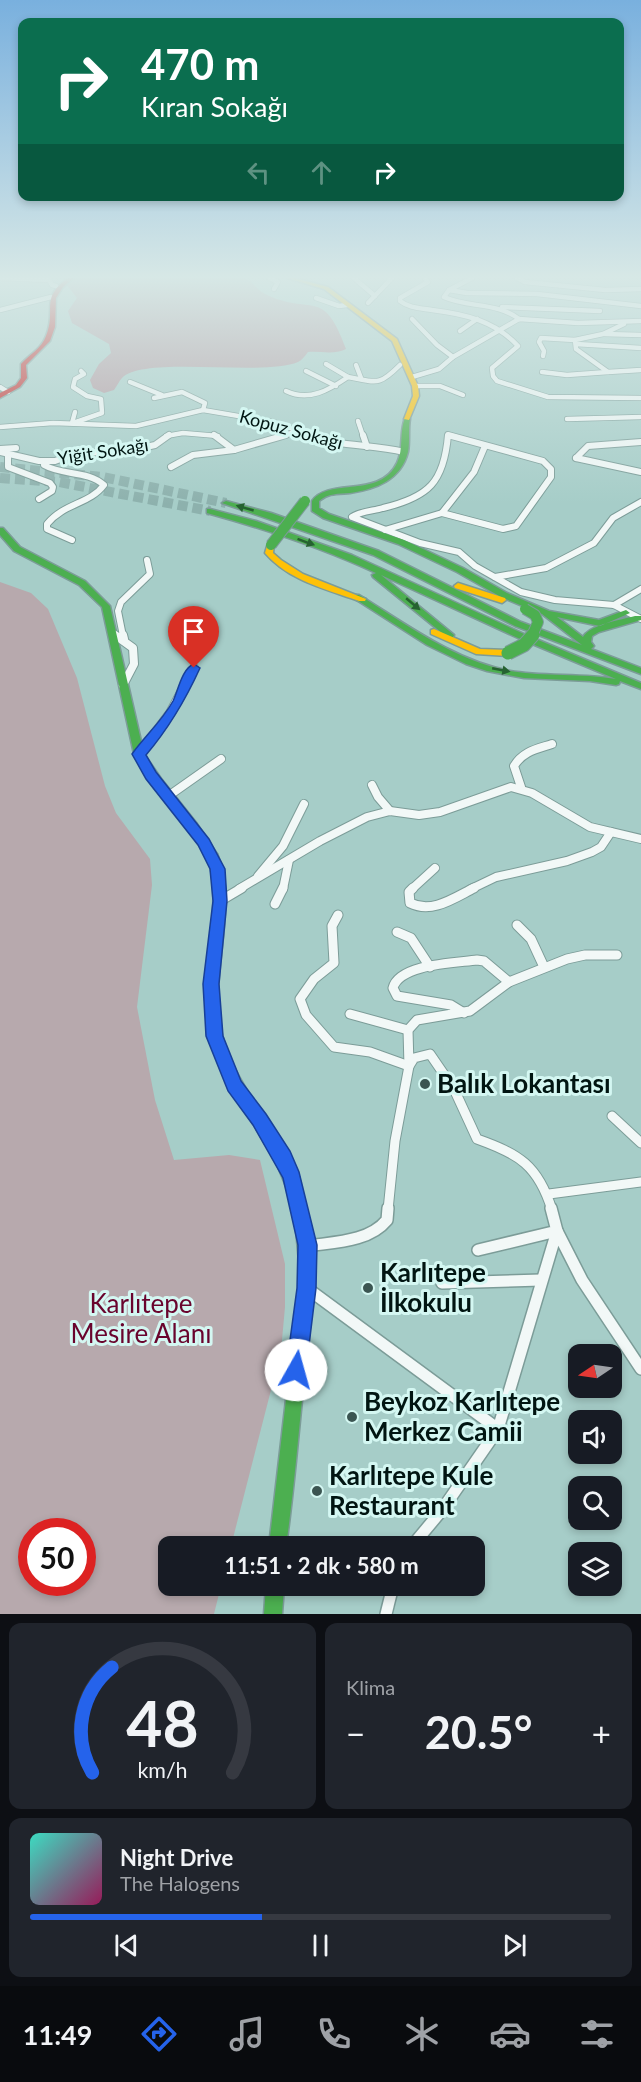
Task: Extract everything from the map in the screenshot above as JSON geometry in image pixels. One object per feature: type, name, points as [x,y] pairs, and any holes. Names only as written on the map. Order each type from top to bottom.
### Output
[{"type":"main road","points":[[3,392],[18,386],[24,378],[23,364],[34,353]]},
{"type":"main road","points":[[398,353],[410,373],[416,396],[405,426],[402,464],[388,480],[362,489],[308,496],[271,545],[269,554],[276,563],[291,572],[412,620],[468,650],[497,655],[508,653],[525,647],[535,636],[538,622],[535,615],[420,551]]},
{"type":"main road","points":[[325,493],[316,499],[314,504],[315,509],[326,516],[420,551],[504,595],[545,612],[600,623],[630,614]]},
{"type":"main road","points":[[225,503],[268,515],[519,606]]},
{"type":"main road","points":[[210,511],[253,523],[349,557],[521,636],[641,687]]},
{"type":"main road","points":[[0,530],[19,552],[36,562],[77,579],[94,592],[106,606],[118,636],[123,685],[139,754],[167,797],[204,842],[218,869],[220,901],[211,984],[215,1036],[234,1086],[260,1120],[283,1157],[292,1178],[308,1245],[306,1288],[279,1536]]},
{"type":"main road","points":[[376,554],[518,624],[641,671]]},
{"type":"main road","points":[[349,557],[384,580],[468,650]]},
{"type":"main road","points":[[356,597],[470,662],[500,672],[598,677],[641,687]]},
{"type":"main road","points":[[545,612],[609,659]]},
{"type":"main road","points":[[586,644],[588,636],[596,630],[630,614]]},
{"type":"main road","points":[[273,1614],[274,1596]]},
{"type":"street","points":[[446,353],[453,357]]},
{"type":"street","points":[[326,364],[348,377],[361,378],[371,384],[390,376],[442,366],[460,353]]},
{"type":"street","points":[[509,353],[492,368],[493,376],[497,381],[548,397],[641,398]]},
{"type":"street","points":[[581,353],[608,372]]},
{"type":"street","points":[[356,365],[361,378]]},
{"type":"street","points":[[72,423],[102,413],[101,399],[87,396],[73,387],[75,379],[84,374],[81,371]]},
{"type":"street","points":[[306,371],[336,386]]},
{"type":"street","points":[[542,372],[557,376],[639,371]]},
{"type":"street","points":[[410,373],[430,385],[447,387],[464,395]]},
{"type":"street","points":[[286,391],[291,395],[329,391],[348,377]]},
{"type":"street","points":[[130,382],[162,395]]},
{"type":"street","points":[[154,398],[182,392],[191,394],[205,403],[203,410]]},
{"type":"street","name":"Kopuz Sokağı","points":[[0,427],[72,423],[136,426],[203,410],[274,422],[320,440],[367,447],[378,446],[404,452]]},
{"type":"street","points":[[72,423],[75,412]]},
{"type":"street","points":[[567,419],[641,417]]},
{"type":"street","name":"Kopuz Sokağı","points":[[358,421],[367,447]]},
{"type":"street","name":"Yiğit Sokağı","points":[[171,466],[193,455],[234,450],[299,431]]},
{"type":"street","name":"Yiğit Sokağı","points":[[0,451],[8,455],[45,461],[77,453],[128,452],[155,445],[168,435],[183,433],[216,435],[234,450]]},
{"type":"street","points":[[384,530],[442,513],[503,529],[516,526],[551,477],[551,469],[543,461],[448,435],[446,462],[428,491],[414,499],[352,517],[384,530],[420,543],[459,552],[475,566],[521,592],[630,614],[641,589]]},
{"type":"street","points":[[641,442],[588,446],[576,458],[641,472]]},
{"type":"street","points":[[442,513],[474,472],[485,446]]},
{"type":"street","points":[[0,451],[16,448]]},
{"type":"street","points":[[8,455],[8,468],[50,483],[53,487],[52,491],[39,499]]},
{"type":"street","points":[[45,461],[44,465],[55,471],[91,477],[104,485],[91,497],[59,511],[47,524],[47,529],[72,540]]},
{"type":"street","points":[[495,577],[546,568],[594,543],[614,518],[641,502]]},
{"type":"street","points":[[118,636],[118,611],[121,602],[150,574],[147,560]]},
{"type":"street","points":[[139,754],[163,727],[180,700],[194,668]]},
{"type":"street","points":[[521,787],[514,766],[518,758],[527,751],[552,744]]},
{"type":"street","points":[[167,797],[221,759]]},
{"type":"street","points":[[372,785],[378,797],[390,811]]},
{"type":"street","points":[[220,901],[320,841],[367,818],[390,811],[419,815],[440,812],[501,788],[521,787],[558,807],[572,819],[592,828],[641,839]]},
{"type":"street","points":[[255,880],[283,846],[304,804]]},
{"type":"street","points":[[435,868],[409,892],[410,903],[418,907],[438,906],[496,877],[584,855],[601,847],[611,832]]},
{"type":"street","points":[[275,904],[285,885],[289,860]]},
{"type":"street","points":[[338,915],[332,926],[334,963],[314,979],[305,990],[300,999],[301,1007],[314,1026],[334,1047],[370,1052],[408,1066]]},
{"type":"street","points":[[517,925],[531,939],[544,967]]},
{"type":"street","points":[[397,932],[411,938],[430,967]]},
{"type":"street","points":[[308,1245],[364,1235],[383,1227],[387,1220],[395,1141],[408,1066],[408,1030],[417,1020],[470,1011],[509,982],[544,967],[585,955],[617,955]]},
{"type":"street","points":[[464,1013],[451,1005],[397,996],[393,988],[395,980],[402,973],[430,967],[484,961],[509,982]]},
{"type":"street","points":[[350,1014],[408,1030]]},
{"type":"street","points":[[408,1066],[414,1058],[430,1054],[454,1089],[477,1139],[512,1151],[525,1159],[549,1194],[557,1231],[582,1280],[641,1369]]},
{"type":"street","points":[[612,1116],[641,1143]]},
{"type":"street","points":[[549,1194],[641,1182]]},
{"type":"street","points":[[478,1250],[557,1231]]},
{"type":"street","points":[[420,1536],[448,1502],[498,1429],[557,1231]]},
{"type":"street","points":[[442,1282],[541,1280]]},
{"type":"street","points":[[306,1288],[498,1429]]},
{"type":"street","points":[[386,1614],[390,1596]]},
{"type":"green space","name":"Karlıtepe Mesire Alanı","points":[[0,582],[31,593],[48,609],[77,678],[105,786],[116,813],[150,859],[152,885],[137,1007],[155,1100],[174,1160],[229,1155],[260,1160],[285,1264],[285,1307],[281,1351],[234,1536],[158,1536],[158,1596],[218,1596],[214,1614],[0,1614]]},
{"type":"shaded area","points":[[111,353],[307,353],[298,362],[281,366],[178,367],[134,371],[122,378],[114,390],[104,393],[93,388],[90,380],[99,364]]},
{"type":"tunnel","points":[[0,467],[103,477],[226,503]]},
{"type":"tunnel","points":[[0,478],[59,482],[210,511]]},
{"type":"traffic: fast","points":[[325,493],[350,491],[374,485],[393,474],[404,452],[407,419]]},
{"type":"traffic: fast","points":[[325,493],[315,503],[315,509],[326,516],[401,542],[460,570],[504,595],[545,612],[590,646]]},
{"type":"traffic: fast","points":[[271,545],[305,501]]},
{"type":"traffic: fast","points":[[226,503],[268,515],[376,553],[518,624],[641,671]]},
{"type":"traffic: fast","points":[[210,511],[253,523],[349,557],[521,636],[641,686]]},
{"type":"traffic: fast","points":[[0,530],[17,549],[82,583],[106,606],[139,754],[213,857]]},
{"type":"traffic: fast","points":[[376,575],[450,635]]},
{"type":"traffic: fast","points":[[356,597],[430,643],[490,669],[511,674],[590,678],[616,682]]},
{"type":"traffic: fast","points":[[508,653],[524,645],[536,628],[538,622],[535,615],[525,609]]},
{"type":"traffic: fast","points":[[550,613],[600,623],[626,613]]},
{"type":"traffic: fast","points":[[586,644],[588,635],[596,630],[638,618]]},
{"type":"traffic: fast","points":[[255,1115],[281,1157],[290,1177],[297,1196],[305,1238],[306,1288],[279,1536]]},
{"type":"traffic: fast","points":[[273,1614],[274,1596]]},
{"type":"traffic: slow","points":[[401,353],[415,386],[416,396],[407,419]]},
{"type":"traffic: slow","points":[[271,545],[269,553],[289,570],[312,582],[362,599]]},
{"type":"traffic: slow","points":[[458,586],[502,600]]},
{"type":"traffic: slow","points":[[434,632],[479,652],[508,653]]},
{"type":"traffic: slow","points":[[213,857],[220,893],[211,1000],[216,1039],[231,1075],[255,1115]]},
{"type":"traffic: jam","points":[[0,396],[18,386],[24,378],[23,365],[35,353]]},
{"type":"place","name":"Balık Lokantası","points":[[425,1084]]},
{"type":"place","name":"Karlıtepe İlkokulu","points":[[368,1288]]},
{"type":"place","name":"Beykoz Karlıtepe Merkez Camii","points":[[352,1417]]},
{"type":"place","name":"Karlıtepe Kule Restaurant","points":[[317,1491]]},
{"type":"route","points":[[194,668],[180,700],[163,727],[139,754],[151,776],[204,842],[218,869],[220,901],[211,984],[215,1036],[234,1086],[260,1120],[283,1157],[292,1178],[308,1245],[306,1288],[296,1370]]}]
